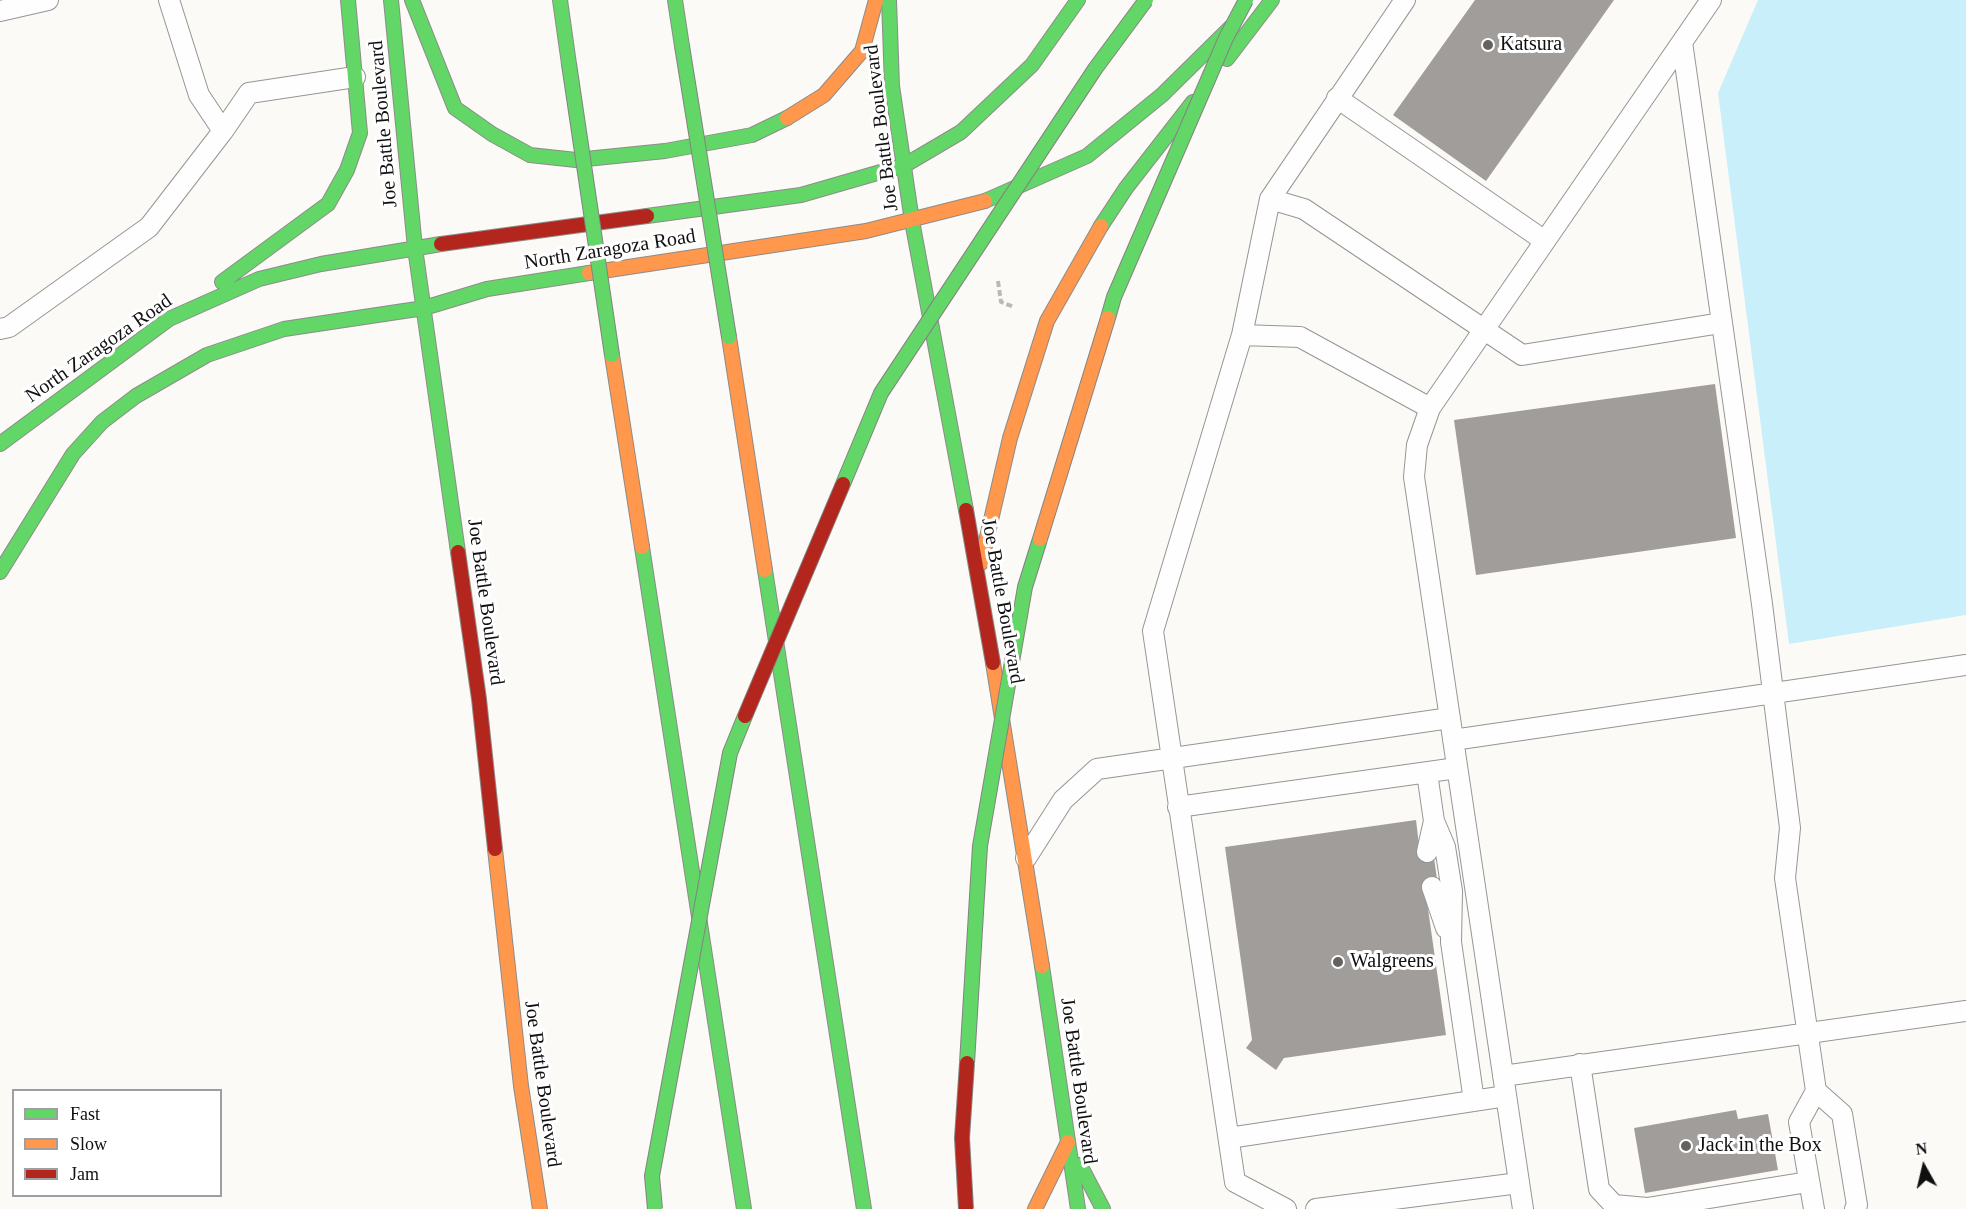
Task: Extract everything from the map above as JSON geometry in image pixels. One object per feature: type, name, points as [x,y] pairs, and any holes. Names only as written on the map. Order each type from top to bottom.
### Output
[{"type":"main road","points":[[170,319],[328,204],[347,170],[360,133],[348,0]]},
{"type":"main road","name":"Joe Battle Boulevard","points":[[391,0],[415,248],[479,699],[520,1086],[540,1209]]},
{"type":"main road","points":[[412,0],[455,108],[492,134],[530,155],[576,160],[665,151],[752,135],[794,115],[824,95],[862,51],[876,0]]},
{"type":"main road","points":[[560,0],[612,355],[744,1209]]},
{"type":"main road","points":[[675,0],[864,1207]]},
{"type":"main road","name":"Joe Battle Boulevard","points":[[889,0],[892,86],[912,221],[978,577],[1026,858],[1078,1209]]},
{"type":"main road","name":"North Zaragoza Road","points":[[0,444],[170,319],[259,279],[321,264],[415,248],[801,195],[905,165],[961,132],[1032,65],[1078,0]]},
{"type":"main road","points":[[655,1209],[652,1176],[730,753],[881,393],[1095,69],[1146,0]]},
{"type":"main road","points":[[966,1209],[962,1138],[980,846],[1025,587],[1114,297],[1226,38],[1246,0]]},
{"type":"main road","name":"North Zaragoza Road","points":[[0,572],[73,454],[102,422],[136,396],[207,355],[284,329],[424,308],[487,289],[866,231],[981,203],[1087,156],[1162,95],[1258,0]]},
{"type":"main road","points":[[978,577],[1010,438],[1047,321],[1096,233],[1126,188],[1272,0]]},
{"type":"main road","points":[[1035,1209],[1068,1142]]},
{"type":"main road","points":[[1068,1142],[1103,1209]]},
{"type":"lane","points":[[0,11],[48,0]]},
{"type":"lane","points":[[169,0],[199,95],[223,131]]},
{"type":"lane","points":[[1286,1209],[1235,1182],[1153,631],[1242,335],[1270,199],[1404,0]]},
{"type":"lane","points":[[1523,1209],[1414,477],[1417,445],[1430,408],[1711,0]]},
{"type":"lane","points":[[1682,42],[1762,604],[1790,828],[1785,879],[1816,1091],[1799,1122],[1814,1209]]},
{"type":"lane","points":[[0,329],[9,327],[149,227],[223,131],[249,93],[355,77]]},
{"type":"lane","points":[[1337,98],[1545,241]]},
{"type":"lane","points":[[1270,199],[1304,208],[1522,355],[1721,323]]},
{"type":"lane","points":[[1242,335],[1300,337],[1430,408]]},
{"type":"lane","points":[[1453,740],[1966,665]]},
{"type":"lane","points":[[1026,858],[1063,800],[1097,770],[1171,757],[1450,718]]},
{"type":"lane","points":[[1178,807],[1457,768]]},
{"type":"lane","points":[[1427,773],[1434,821],[1445,847],[1452,891],[1451,942],[1474,1101]]},
{"type":"lane","points":[[1426,852],[1434,821]]},
{"type":"lane","points":[[1432,887],[1451,942]]},
{"type":"lane","points":[[1503,1076],[1966,1011]]},
{"type":"lane","points":[[1580,1064],[1599,1189],[1614,1205],[1647,1208],[1809,1182]]},
{"type":"lane","points":[[1816,1091],[1842,1114],[1857,1205],[1855,1209]]},
{"type":"lane","points":[[1229,1138],[1506,1096]]},
{"type":"lane","points":[[1316,1209],[1519,1183]]},
{"type":"water","points":[[1758,0],[1966,0],[1966,615],[1789,644],[1718,93]]},
{"type":"building","points":[[1475,0],[1614,0],[1486,181],[1393,115]]},
{"type":"building","points":[[1715,384],[1736,538],[1476,575],[1454,420]]},
{"type":"building","name":"Walgreens","points":[[1416,820],[1420,853],[1433,851],[1438,886],[1425,888],[1446,1035],[1284,1058],[1276,1070],[1246,1048],[1252,1040],[1225,847]]},
{"type":"building","points":[[1736,1110],[1738,1119],[1768,1114],[1778,1170],[1645,1193],[1634,1128]]},
{"type":"traffic: fast","points":[[222,282],[328,204],[347,170],[360,133],[348,0]]},
{"type":"traffic: fast","points":[[391,0],[415,248],[458,552]]},
{"type":"traffic: fast","points":[[412,0],[455,108],[492,134],[530,155],[576,160],[665,151],[752,135],[787,118]]},
{"type":"traffic: fast","points":[[560,0],[569,64]]},
{"type":"traffic: fast","points":[[675,0],[682,46]]},
{"type":"traffic: fast","points":[[889,0],[892,86],[912,221],[966,510]]},
{"type":"traffic: fast","points":[[647,216],[801,195],[905,165],[961,132],[1032,65],[1078,0]]},
{"type":"traffic: fast","points":[[843,484],[881,393],[1095,69],[1146,0]]},
{"type":"traffic: fast","points":[[1108,318],[1114,297],[1226,38],[1246,0]]},
{"type":"traffic: fast","points":[[1227,59],[1272,0]]},
{"type":"traffic: fast","points":[[985,201],[1087,156],[1162,95],[1231,27]]},
{"type":"traffic: fast","points":[[682,46],[729,337]]},
{"type":"traffic: fast","points":[[569,64],[612,355]]},
{"type":"traffic: fast","points":[[1101,226],[1126,188],[1193,102]]},
{"type":"traffic: fast","points":[[0,444],[169,319],[259,279],[321,264],[441,244]]},
{"type":"traffic: fast","points":[[0,572],[73,454],[102,422],[136,396],[207,355],[284,329],[424,308],[487,289],[589,273]]},
{"type":"traffic: fast","points":[[967,1063],[980,846],[1025,587],[1040,539]]},
{"type":"traffic: fast","points":[[642,547],[744,1209]]},
{"type":"traffic: fast","points":[[765,570],[864,1209]]},
{"type":"traffic: fast","points":[[655,1209],[652,1176],[730,753],[745,716]]},
{"type":"traffic: fast","points":[[1042,966],[1078,1209]]},
{"type":"traffic: fast","points":[[1080,1165],[1103,1209]]},
{"type":"traffic: slow","points":[[787,118],[824,95],[862,51],[876,0]]},
{"type":"traffic: slow","points":[[589,273],[866,231],[985,201]]},
{"type":"traffic: slow","points":[[981,563],[1010,438],[1047,321],[1101,226]]},
{"type":"traffic: slow","points":[[1040,539],[1108,318]]},
{"type":"traffic: slow","points":[[729,337],[765,570]]},
{"type":"traffic: slow","points":[[612,355],[642,547]]},
{"type":"traffic: slow","points":[[993,663],[1042,966]]},
{"type":"traffic: slow","points":[[495,849],[521,1086],[540,1209]]},
{"type":"traffic: slow","points":[[1035,1209],[1068,1142]]},
{"type":"traffic: jam","points":[[441,244],[647,216]]},
{"type":"traffic: jam","points":[[745,716],[843,484]]},
{"type":"traffic: jam","points":[[966,510],[993,663]]},
{"type":"traffic: jam","points":[[458,552],[479,699],[495,849]]},
{"type":"traffic: jam","points":[[966,1209],[962,1138],[967,1063]]},
{"type":"place","name":"Katsura","points":[[1488,45]]},
{"type":"place","name":"Walgreens","points":[[1338,962]]},
{"type":"place","name":"Jack in the Box","points":[[1686,1146]]}]
